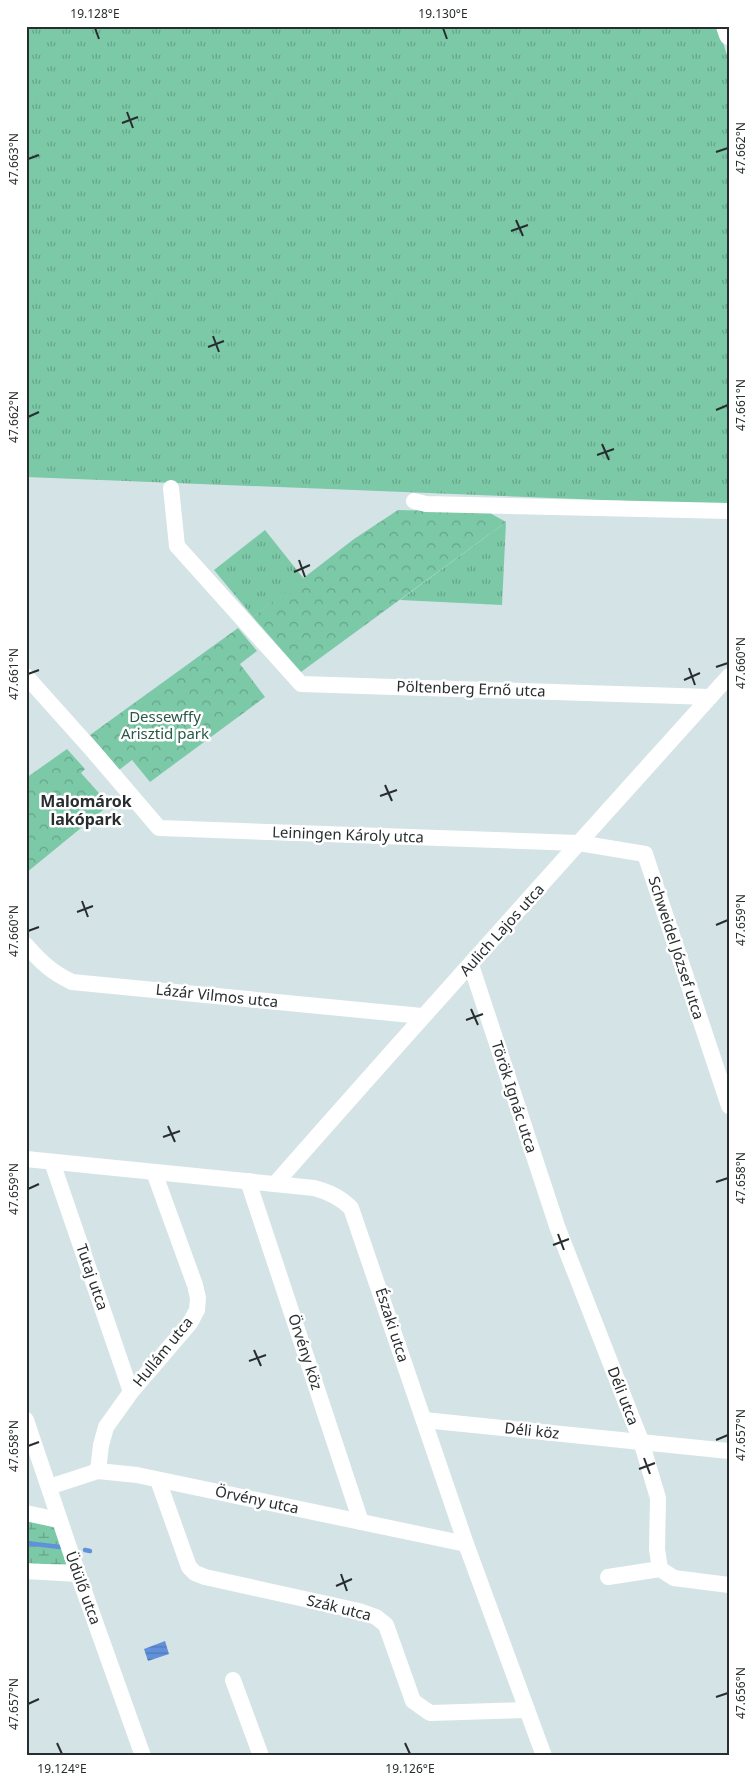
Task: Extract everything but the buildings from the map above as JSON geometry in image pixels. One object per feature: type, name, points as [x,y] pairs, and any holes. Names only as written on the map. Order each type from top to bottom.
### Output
[{"type":"main road","points":[[726,26],[729,35]]},
{"type":"street","name":"Pöltenberg Ernő utca","points":[[172,488],[177,546],[301,684],[710,697]]},
{"type":"street","points":[[414,502],[426,504],[729,511]]},
{"type":"street","name":"Leiningen Károly utca","points":[[26,676],[159,828],[579,843]]},
{"type":"street","name":"Aulich Lajos utca","points":[[275,1184],[422,1016],[471,965],[729,676]]},
{"type":"street","name":"Schweidel József utca","points":[[579,843],[645,854],[729,1106]]},
{"type":"street","name":"Lázár Vilmos utca","points":[[26,945],[55,974],[72,982],[422,1016]]},
{"type":"street","name":"Török Ignác utca","points":[[471,965],[558,1229]]},
{"type":"street","name":"Északi utca","points":[[26,1159],[314,1188],[330,1192],[344,1200],[351,1208],[466,1544],[544,1756]]},
{"type":"street","name":"Tutaj utca","points":[[52,1162],[131,1392]]},
{"type":"street","name":"Hullám utca","points":[[98,1471],[101,1444],[106,1427],[131,1392],[190,1323],[197,1310],[198,1298],[195,1285],[154,1172]]},
{"type":"street","name":"Örvény köz","points":[[248,1181],[361,1522]]},
{"type":"street","name":"Déli utca","points":[[558,1229],[641,1442],[658,1498],[657,1549],[660,1568]]},
{"type":"street","name":"Üdülő utca","points":[[26,1420],[78,1574],[143,1756]]},
{"type":"street","name":"Déli köz","points":[[424,1420],[729,1451]]},
{"type":"street","name":"Örvény utca","points":[[50,1487],[98,1471],[137,1475],[466,1544]]},
{"type":"street","name":"Szák utca","points":[[158,1480],[189,1567],[195,1573],[205,1577],[359,1611],[376,1617],[386,1626],[413,1701],[430,1713],[527,1710]]},
{"type":"street","points":[[26,1513],[60,1520]]},
{"type":"street","points":[[608,1577],[660,1568],[674,1578],[729,1585]]},
{"type":"street","points":[[26,1571],[78,1574]]},
{"type":"street","points":[[233,1680],[261,1756]]},
{"type":"green space","points":[[26,26],[718,26],[729,62],[729,505],[26,477]]},
{"type":"green space","points":[[398,510],[488,512],[506,522],[301,672],[253,617],[354,539]]},
{"type":"green space","points":[[506,522],[502,605],[400,600]]},
{"type":"green space","points":[[265,530],[304,579],[253,617],[214,570]]},
{"type":"green space","name":"Dessewffy Arisztid park","points":[[238,628],[257,651],[240,664],[265,697],[150,782],[132,760],[119,770],[90,735]]},
{"type":"green space","points":[[67,749],[85,769],[81,773],[106,801],[111,797],[114,801],[26,873],[26,778]]},
{"type":"green space","points":[[26,1521],[62,1529],[71,1564],[26,1564]]},
{"type":"water","points":[[165,1641],[169,1654],[148,1661],[144,1649]]},
{"type":"waterway","points":[[26,1543],[60,1547]]},
{"type":"waterway","points":[[85,1550],[90,1551]]},
{"type":"district","name":"Malomárok lakópark","points":[[86,810]]}]
